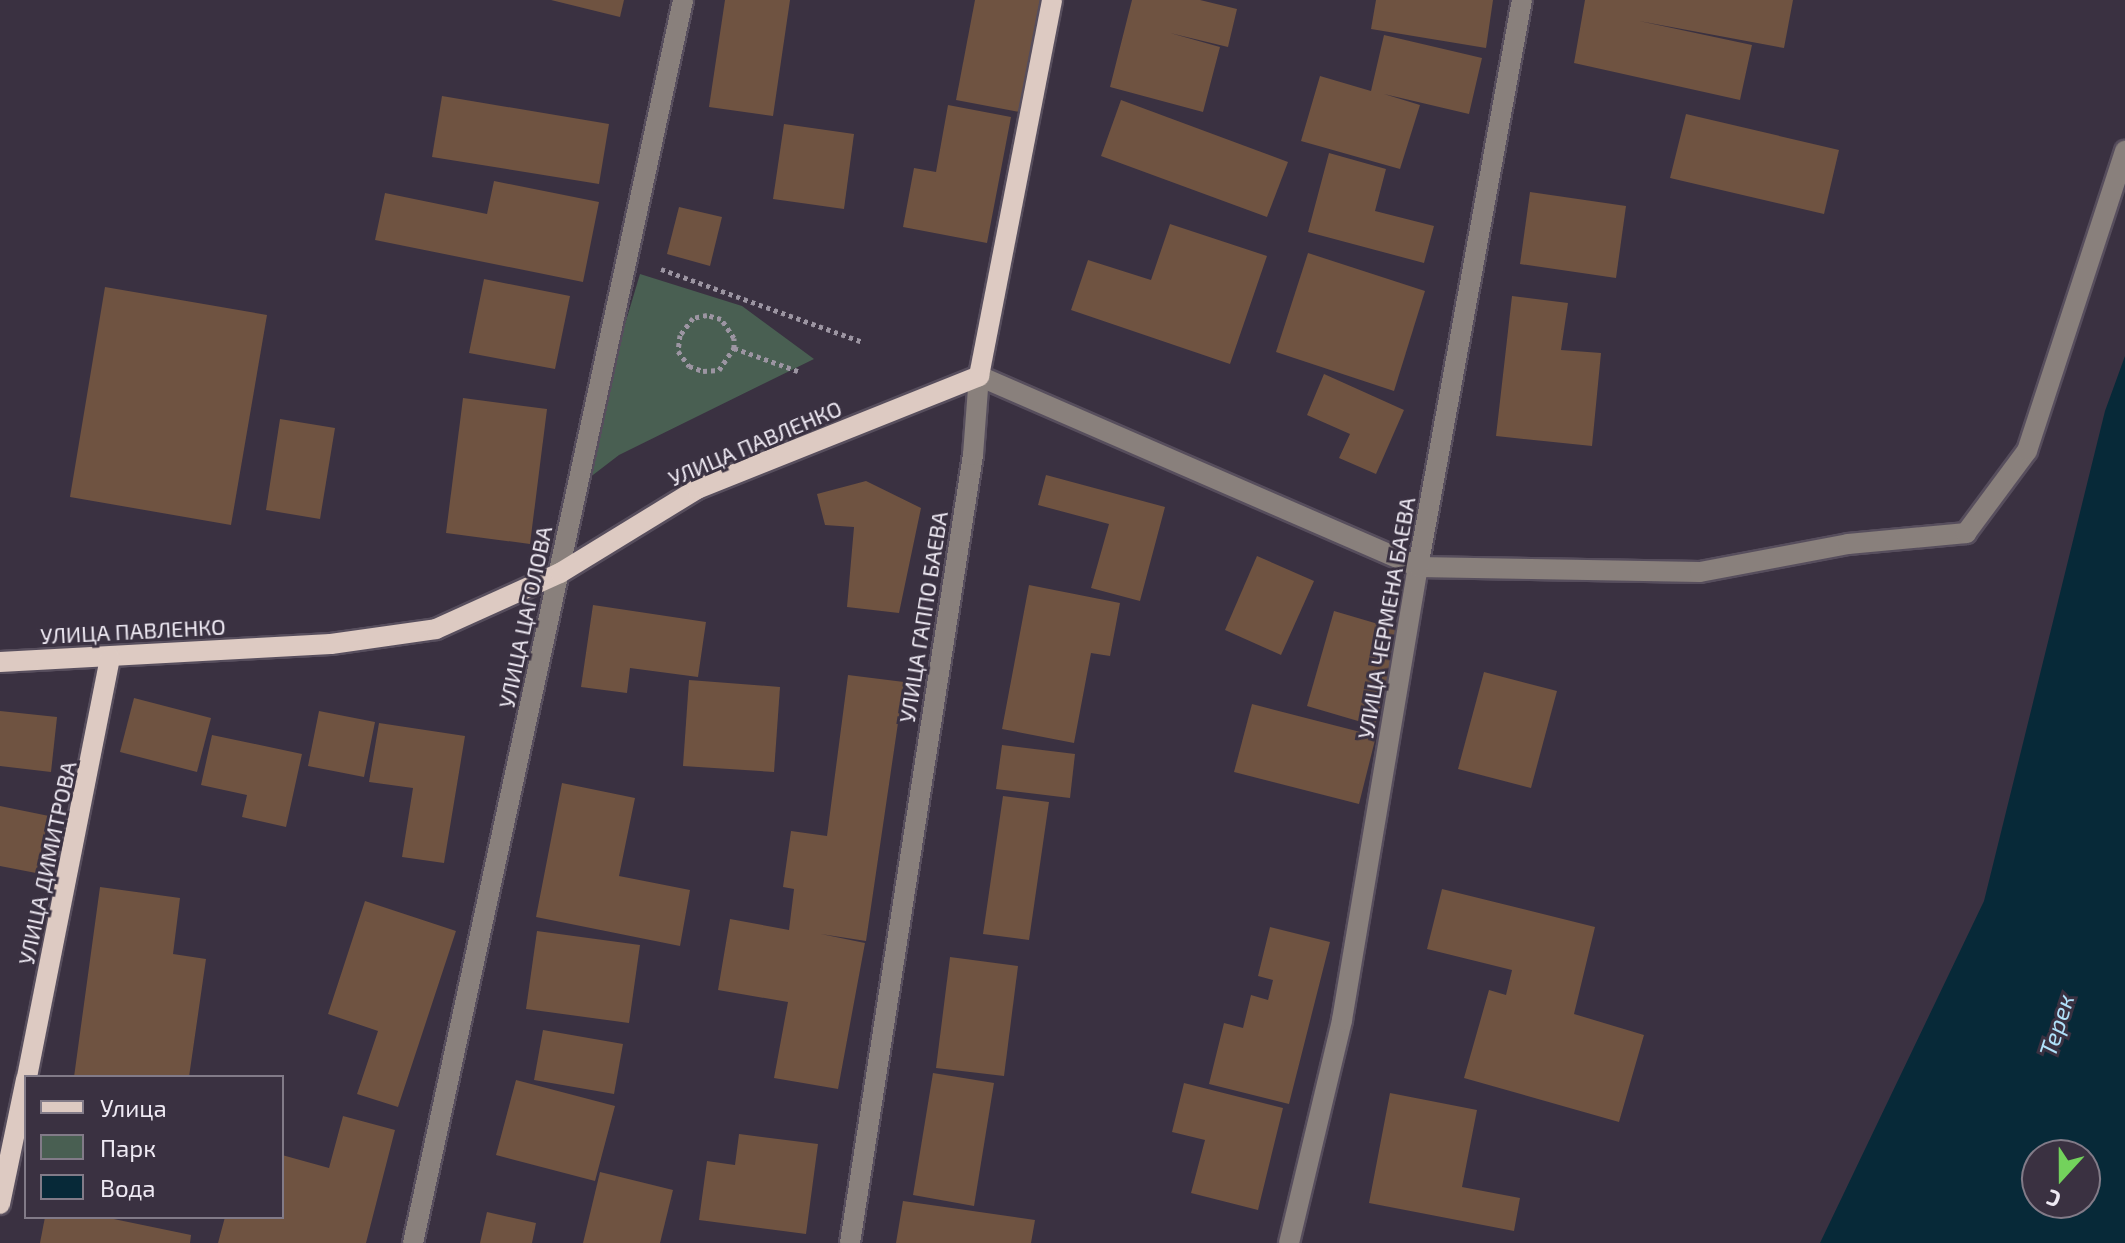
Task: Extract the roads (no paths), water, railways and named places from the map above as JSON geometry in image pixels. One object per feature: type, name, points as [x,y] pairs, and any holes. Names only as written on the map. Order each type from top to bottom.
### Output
[{"type":"main road","name":"УЛИЦА ГАППО БАЕВА","points":[[979,376],[1052,0]]},
{"type":"main road","name":"УЛИЦА ПАВЛЕНКО","points":[[0,662],[331,644],[436,629],[560,573],[697,489],[979,376]]},
{"type":"main road","name":"УЛИЦА ДИМИТРОВА","points":[[27,1075],[110,658]]},
{"type":"main road","name":"УЛИЦА ДИМИТРОВА","points":[[0,1204],[24,1088]]},
{"type":"street","name":"УЛИЦА ЦАГОЛОВА","points":[[413,1243],[683,0]]},
{"type":"street","name":"УЛИЦА ЧЕРМЕНА БАЕВА","points":[[1289,1243],[1342,1020],[1418,567],[1522,0]]},
{"type":"street","points":[[979,376],[1418,567],[1700,572],[1848,544],[1966,533],[2027,451],[2125,151]]},
{"type":"street","name":"УЛИЦА ГАППО БАЕВА","points":[[850,1243],[973,455],[979,376]]},
{"type":"water","name":"Терек","points":[[2125,356],[2125,1243],[1820,1243],[1984,901],[2105,411]]}]
